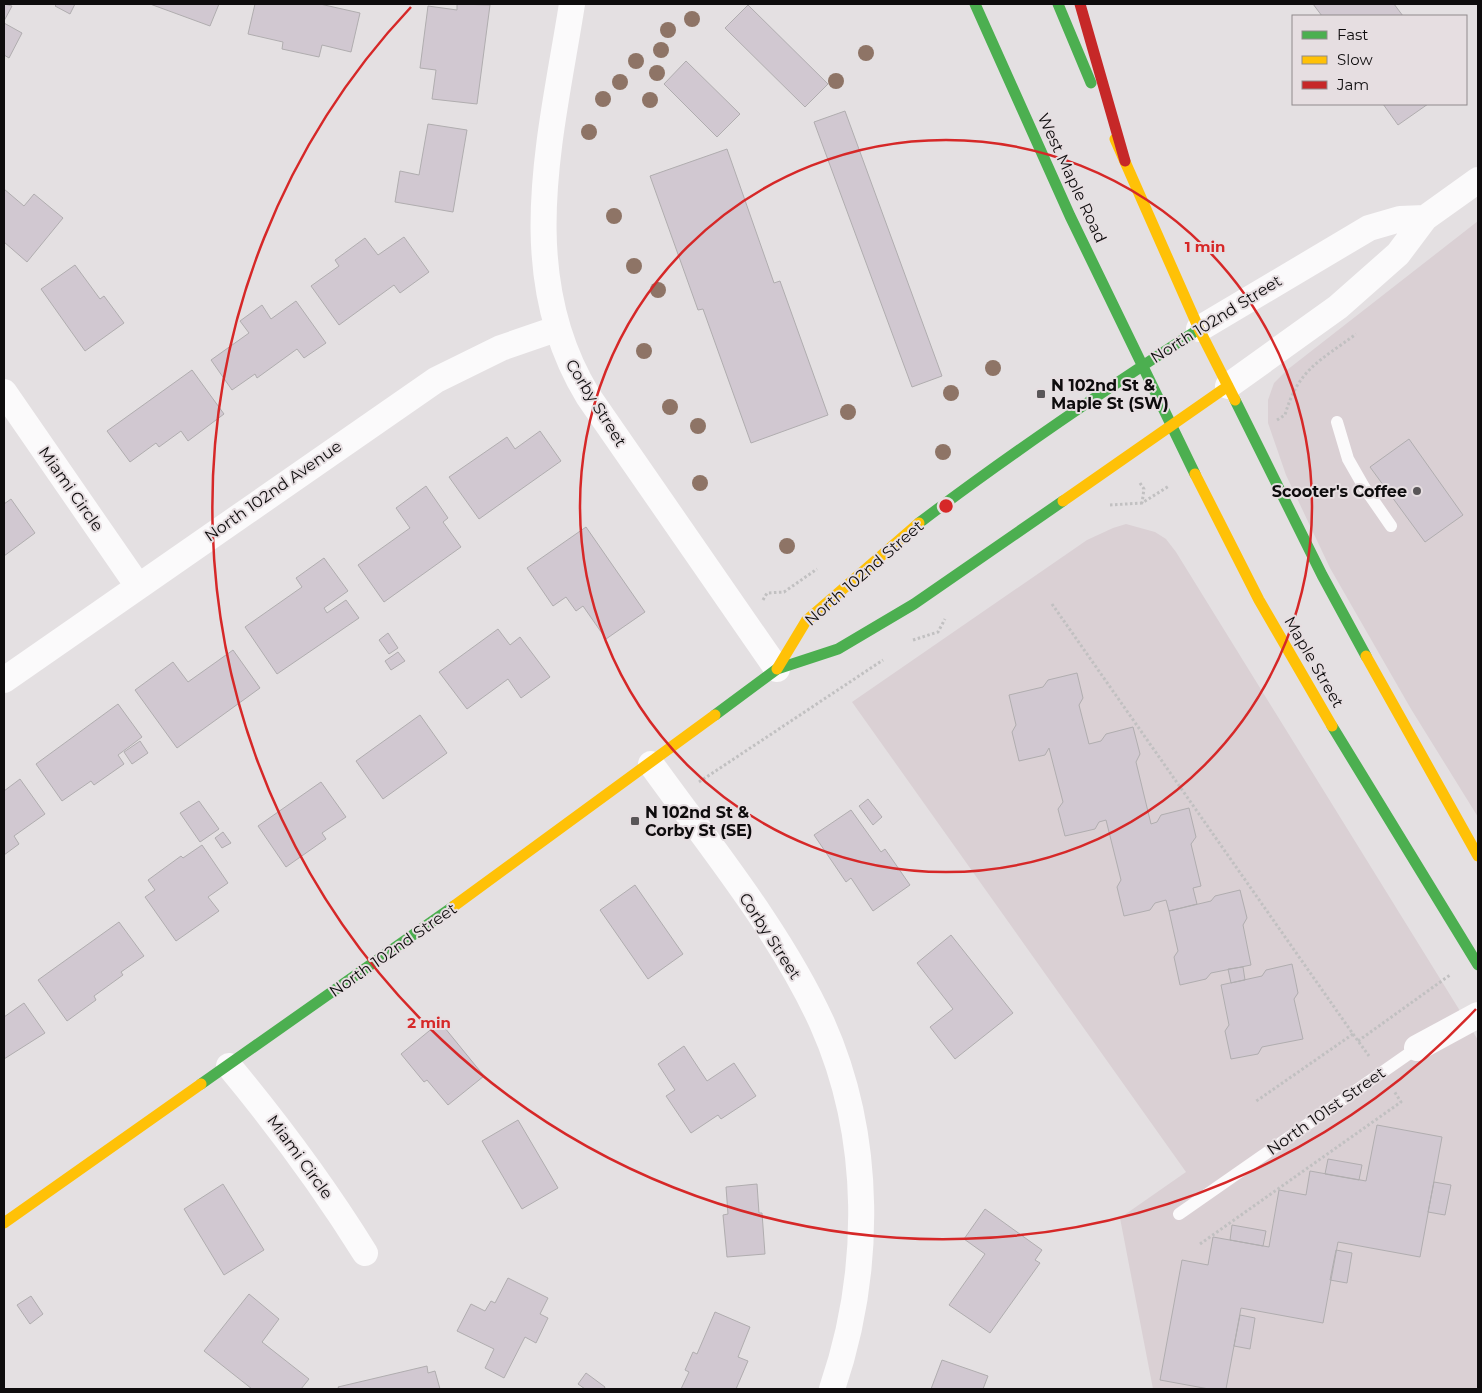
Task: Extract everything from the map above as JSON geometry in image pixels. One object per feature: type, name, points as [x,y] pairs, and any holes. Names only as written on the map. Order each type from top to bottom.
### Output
[{"type":"main road","name":"West Maple Road","points":[[975,4],[1053,178],[1141,365]]},
{"type":"main road","points":[[1058,4],[1124,161],[1199,329],[1322,575],[1414,745],[1478,856]]},
{"type":"main road","points":[[1080,4],[1092,53],[1124,161]]},
{"type":"main road","name":"North 102nd Street","points":[[777,669],[806,621],[918,524],[985,473],[1141,365],[1199,329]]},
{"type":"main road","name":"Maple Street","points":[[1141,365],[1223,531],[1300,671],[1417,868],[1478,965]]},
{"type":"main road","name":"North 102nd Street","points":[[4,1223],[494,879],[777,669],[838,650],[914,604],[1228,386]]},
{"type":"street","name":"Corby Street","points":[[572,4],[548,159],[543,213],[545,277],[556,329],[574,373],[588,396],[777,669]]},
{"type":"street","name":"North 102nd Street","points":[[1228,386],[1282,349],[1378,273],[1402,249],[1425,218],[1478,180]]},
{"type":"street","name":"North 102nd Street","points":[[1199,329],[1362,232],[1390,221],[1425,218]]},
{"type":"street","name":"North 102nd Avenue","points":[[4,680],[436,380],[493,352],[556,329]]},
{"type":"street","name":"Miami Circle","points":[[4,392],[138,586]]},
{"type":"street","name":"Corby Street","points":[[651,764],[752,906],[791,966],[829,1040],[843,1082],[853,1125],[860,1180],[860,1245],[853,1311],[847,1341],[832,1389]]},
{"type":"street","name":"North 101st Street","points":[[1417,1048],[1478,1014]]},
{"type":"street","name":"Miami Circle","points":[[229,1066],[273,1119],[341,1215],[365,1253]]},
{"type":"lane","points":[[1337,422],[1348,459],[1364,487],[1391,526]]},
{"type":"lane","name":"North 101st Street","points":[[1179,1214],[1417,1048]]},
{"type":"path","points":[[1285,415],[1290,397],[1303,374],[1356,334]]},
{"type":"path","points":[[1052,604],[1401,1102],[1200,1244]]},
{"type":"path","points":[[1358,1041],[1452,974]]},
{"type":"path","points":[[1255,1102],[1353,1034]]},
{"type":"shaded area","points":[[1478,221],[1478,817],[1411,709],[1330,568],[1286,475],[1268,423],[1268,400],[1274,383],[1287,370]]},
{"type":"shaded area","points":[[1126,524],[1155,532],[1166,539],[1176,552],[1478,1040],[1478,1389],[1153,1389],[1120,1218],[1186,1172],[852,702],[1087,540]]},
{"type":"building","points":[[4,4],[12,6],[4,21]]},
{"type":"building","points":[[57,4],[75,4],[70,14],[55,6]]},
{"type":"building","points":[[150,4],[219,4],[210,26]]},
{"type":"building","points":[[255,4],[320,4],[360,13],[351,52],[322,45],[319,57],[282,49],[283,42],[248,34]]},
{"type":"building","points":[[457,4],[490,5],[477,104],[432,99],[436,70],[420,68],[428,6],[457,10]]},
{"type":"building","points":[[1313,4],[1394,4],[1402,15],[1321,15]]},
{"type":"building","points":[[748,5],[828,84],[805,107],[725,28]]},
{"type":"building","points":[[4,23],[22,33],[9,58],[4,55]]},
{"type":"building","points":[[686,61],[740,114],[717,137],[664,84]]},
{"type":"building","points":[[1384,105],[1427,105],[1398,125]]},
{"type":"building","points":[[845,111],[942,376],[912,387],[814,122]]},
{"type":"building","points":[[428,124],[467,130],[453,212],[395,202],[400,171],[419,175]]},
{"type":"building","points":[[727,149],[774,283],[780,281],[828,415],[751,443],[703,309],[698,310],[650,176]]},
{"type":"building","points":[[4,189],[24,206],[34,194],[63,218],[27,262],[4,242]]},
{"type":"building","points":[[404,237],[429,272],[400,293],[394,285],[339,325],[311,286],[339,266],[335,260],[365,238],[378,255]]},
{"type":"building","points":[[75,265],[100,299],[104,296],[124,323],[85,351],[41,289]]},
{"type":"building","points":[[296,301],[326,343],[304,358],[297,349],[257,378],[255,374],[232,390],[211,360],[249,333],[240,321],[262,305],[271,319]]},
{"type":"building","points":[[192,370],[224,414],[188,441],[181,431],[159,447],[156,443],[130,462],[107,431]]},
{"type":"building","points":[[540,431],[561,461],[479,519],[449,477],[507,437],[515,449]]},
{"type":"building","name":"Scooter's Coffee","points":[[1409,439],[1463,515],[1425,542],[1370,467]]},
{"type":"building","points":[[426,486],[448,518],[443,522],[461,547],[384,602],[358,565],[410,528],[396,508]]},
{"type":"building","points":[[11,499],[35,533],[4,556],[4,504]]},
{"type":"building","points":[[586,527],[645,612],[606,639],[583,606],[576,611],[566,597],[553,606],[527,568]]},
{"type":"building","points":[[324,558],[348,591],[324,608],[327,613],[346,600],[359,618],[277,674],[245,627],[302,587],[296,578]]},
{"type":"building","points":[[498,629],[510,645],[520,637],[550,677],[521,698],[508,679],[467,709],[439,672]]},
{"type":"building","points":[[388,633],[398,648],[389,654],[379,640]]},
{"type":"building","points":[[233,650],[260,688],[177,748],[135,690],[173,662],[188,682]]},
{"type":"building","points":[[398,652],[405,661],[391,670],[385,661]]},
{"type":"building","points":[[1077,673],[1083,698],[1079,705],[1089,744],[1101,741],[1106,734],[1133,727],[1140,754],[1136,762],[1151,824],[1157,822],[1161,815],[1189,808],[1196,837],[1191,844],[1201,886],[1193,888],[1197,904],[1169,911],[1166,900],[1155,903],[1150,910],[1124,916],[1117,887],[1121,880],[1106,820],[1099,822],[1095,829],[1065,836],[1058,809],[1063,802],[1049,748],[1045,755],[1019,761],[1012,732],[1016,725],[1009,695],[1043,687],[1048,680]]},
{"type":"building","points":[[118,704],[142,737],[118,755],[124,764],[94,785],[91,781],[62,801],[36,764]]},
{"type":"building","points":[[420,715],[447,753],[383,799],[356,761]]},
{"type":"building","points":[[140,741],[148,753],[132,764],[124,752]]},
{"type":"building","points":[[20,779],[45,814],[14,836],[19,844],[4,855],[4,791]]},
{"type":"building","points":[[321,782],[346,817],[322,833],[326,839],[286,867],[258,826]]},
{"type":"building","points":[[868,799],[882,817],[873,825],[859,806]]},
{"type":"building","points":[[199,801],[219,829],[200,842],[180,813]]},
{"type":"building","points":[[851,810],[881,852],[885,849],[910,885],[873,911],[851,878],[846,882],[814,835]]},
{"type":"building","points":[[223,832],[231,843],[222,848],[215,838]]},
{"type":"building","points":[[202,845],[228,883],[208,897],[219,911],[176,941],[145,897],[155,890],[148,880],[181,856],[183,858]]},
{"type":"building","points":[[635,885],[683,954],[648,979],[600,910]]},
{"type":"building","points":[[1240,890],[1247,918],[1243,925],[1251,965],[1211,973],[1206,979],[1180,985],[1174,957],[1178,951],[1169,911],[1211,901],[1215,896]]},
{"type":"building","points":[[119,922],[144,956],[121,972],[123,975],[94,996],[96,1000],[67,1021],[38,980]]},
{"type":"building","points":[[951,935],[1013,1013],[955,1059],[930,1027],[953,1009],[917,963]]},
{"type":"building","points":[[1292,964],[1298,993],[1294,999],[1303,1039],[1262,1047],[1258,1054],[1231,1059],[1225,1031],[1229,1025],[1221,985],[1262,976],[1266,970]]},
{"type":"building","points":[[1243,967],[1245,980],[1231,983],[1228,969]]},
{"type":"building","points":[[24,1003],[45,1033],[4,1059],[4,1017]]},
{"type":"building","points":[[440,1022],[484,1076],[448,1105],[427,1080],[424,1082],[401,1054]]},
{"type":"building","points":[[684,1046],[707,1081],[734,1063],[756,1096],[721,1119],[718,1115],[691,1133],[666,1096],[675,1090],[658,1064]]},
{"type":"building","points":[[518,1120],[558,1188],[522,1209],[482,1141]]},
{"type":"building","points":[[1377,1125],[1442,1137],[1420,1257],[1338,1242],[1323,1323],[1241,1308],[1226,1389],[1209,1389],[1160,1380],[1182,1260],[1208,1265],[1213,1237],[1269,1247],[1279,1190],[1306,1195],[1310,1171],[1366,1181]]},
{"type":"building","points":[[1328,1159],[1362,1165],[1359,1180],[1325,1174]]},
{"type":"building","points":[[1434,1182],[1451,1185],[1445,1215],[1428,1212]]},
{"type":"building","points":[[223,1184],[264,1250],[224,1275],[184,1209]]},
{"type":"building","points":[[757,1184],[759,1213],[762,1213],[765,1254],[727,1257],[723,1215],[728,1214],[726,1187]]},
{"type":"building","points":[[985,1209],[1042,1250],[1035,1260],[1040,1263],[990,1333],[949,1305],[985,1254],[964,1239]]},
{"type":"building","points":[[1232,1225],[1266,1231],[1263,1246],[1230,1240]]},
{"type":"building","points":[[1336,1250],[1352,1253],[1347,1283],[1330,1280]]},
{"type":"building","points":[[508,1278],[548,1298],[540,1314],[548,1318],[536,1343],[525,1337],[504,1378],[485,1368],[494,1349],[457,1331],[471,1304],[485,1311],[491,1301],[495,1303]]},
{"type":"building","points":[[249,1294],[279,1319],[262,1342],[309,1379],[301,1389],[252,1389],[204,1351]]},
{"type":"building","points":[[31,1296],[43,1314],[30,1324],[17,1305]]},
{"type":"building","points":[[715,1312],[750,1327],[738,1357],[748,1361],[736,1389],[681,1389],[689,1372],[685,1370],[693,1352],[697,1354]]},
{"type":"building","points":[[1240,1315],[1255,1318],[1250,1349],[1234,1346]]},
{"type":"building","points":[[942,1360],[988,1376],[983,1389],[931,1389]]},
{"type":"building","points":[[427,1366],[428,1373],[435,1371],[440,1389],[339,1389],[338,1387]]},
{"type":"building","points":[[586,1373],[605,1387],[604,1389],[585,1389],[578,1384]]},
{"type":"traffic: fast","points":[[975,4],[1070,216],[1195,474]]},
{"type":"traffic: fast","points":[[1058,4],[1091,83]]},
{"type":"traffic: fast","points":[[919,523],[1057,423],[1199,329]]},
{"type":"traffic: fast","points":[[1235,400],[1322,575],[1366,656]]},
{"type":"traffic: fast","points":[[715,715],[777,669],[838,649],[914,604],[1063,501]]},
{"type":"traffic: fast","points":[[1332,726],[1478,965]]},
{"type":"traffic: fast","points":[[201,1084],[454,906]]},
{"type":"traffic: slow","points":[[1115,139],[1199,329],[1235,400]]},
{"type":"traffic: slow","points":[[1063,501],[1228,386]]},
{"type":"traffic: slow","points":[[1195,474],[1259,600],[1332,726]]},
{"type":"traffic: slow","points":[[777,669],[806,621],[919,523]]},
{"type":"traffic: slow","points":[[1366,656],[1478,856]]},
{"type":"traffic: slow","points":[[454,906],[715,715]]},
{"type":"traffic: slow","points":[[4,1223],[201,1084]]},
{"type":"traffic: jam","points":[[1080,4],[1125,161]]},
{"type":"place","name":"N 102nd St & Maple St (SW)","points":[[1041,394]]},
{"type":"place","name":"Scooter's Coffee","points":[[1417,491]]},
{"type":"place","name":"N 102nd St & Corby St (SE)","points":[[635,821]]}]
